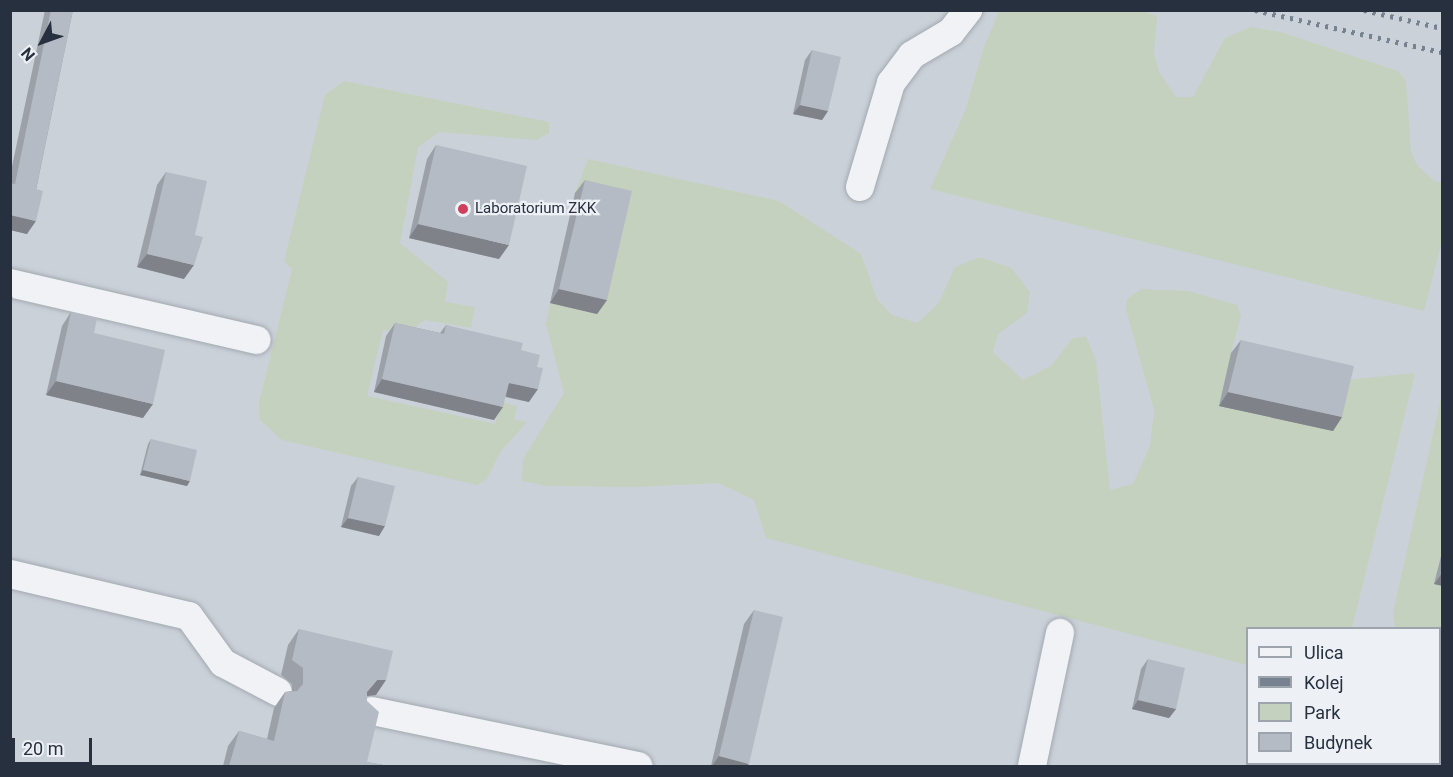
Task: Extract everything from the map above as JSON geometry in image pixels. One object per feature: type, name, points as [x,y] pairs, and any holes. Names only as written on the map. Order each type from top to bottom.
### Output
[{"type":"lane","points":[[860,187],[891,83],[912,55],[951,32],[968,10]]},
{"type":"lane","points":[[10,283],[256,340]]},
{"type":"lane","points":[[10,574],[189,616],[223,663],[278,692]]},
{"type":"lane","points":[[1032,766],[1060,633]]},
{"type":"lane","points":[[372,711],[638,766]]},
{"type":"shaded area","points":[[10,11],[1442,11],[1442,766],[11,766]]},
{"type":"green space","points":[[1140,10],[1157,16],[1154,54],[1159,72],[1176,97],[1193,97],[1225,38],[1251,27],[1281,32],[1398,71],[1406,81],[1411,151],[1417,165],[1434,181],[1442,182],[1442,241],[1424,311],[930,189],[965,111],[983,50],[999,11]]},
{"type":"green space","points":[[344,81],[549,122],[549,133],[537,140],[439,132],[418,147],[400,243],[448,282],[445,302],[475,307],[471,328],[425,320],[406,334],[383,330],[367,396],[495,424],[500,402],[517,406],[514,419],[527,422],[501,451],[487,479],[477,485],[282,440],[260,420],[259,403],[292,269],[284,261],[325,95]]},
{"type":"green space","points":[[588,159],[779,201],[861,254],[877,299],[892,315],[917,323],[938,304],[955,267],[980,257],[1011,268],[1030,292],[1027,313],[998,334],[993,352],[1023,380],[1051,366],[1072,339],[1086,336],[1096,360],[1110,490],[1133,484],[1150,446],[1154,410],[1126,309],[1127,299],[1141,289],[1189,291],[1237,305],[1241,316],[1231,353],[1344,380],[1415,373],[1352,627],[1246,627],[1246,665],[766,538],[754,500],[718,483],[635,487],[548,486],[522,481],[523,459],[564,393],[546,324],[550,303],[597,314],[622,205],[575,193]]},
{"type":"green space","points":[[1442,394],[1442,696],[1441,627],[1395,627],[1393,613]]},
{"type":"building","points":[[51,10],[73,10],[36,189],[43,191],[36,221],[10,215],[10,183],[15,184]]},
{"type":"building","points":[[812,50],[841,57],[828,111],[800,105]]},
{"type":"building","name":"Laboratorium ZKK","points":[[436,145],[527,166],[509,245],[418,224]]},
{"type":"building","points":[[166,172],[207,181],[195,235],[203,237],[194,265],[147,254]]},
{"type":"building","points":[[585,180],[632,191],[607,300],[559,289]]},
{"type":"building","points":[[71,312],[97,318],[94,333],[165,350],[153,404],[56,381]]},
{"type":"building","points":[[395,323],[444,334],[446,325],[523,343],[521,350],[540,355],[537,367],[543,368],[538,389],[509,383],[503,407],[382,379]]},
{"type":"building","points":[[1241,340],[1354,366],[1342,417],[1228,392]]},
{"type":"building","points":[[151,439],[197,450],[190,481],[143,470]]},
{"type":"building","points":[[358,477],[395,486],[385,526],[348,518]]},
{"type":"building","points":[[754,610],[783,617],[749,764],[719,756]]},
{"type":"building","points":[[299,629],[393,651],[386,680],[377,680],[367,692],[367,701],[379,712],[367,762],[389,766],[229,766],[239,731],[274,741],[285,692],[297,691],[303,684],[303,668],[292,660]]},
{"type":"building","points":[[1148,659],[1185,668],[1176,709],[1138,700]]},
{"type":"railway","points":[[1255,10],[1442,52]]},
{"type":"railway","points":[[1364,10],[1442,28]]},
{"type":"place","name":"Laboratorium ZKK","points":[[463,209]]}]
